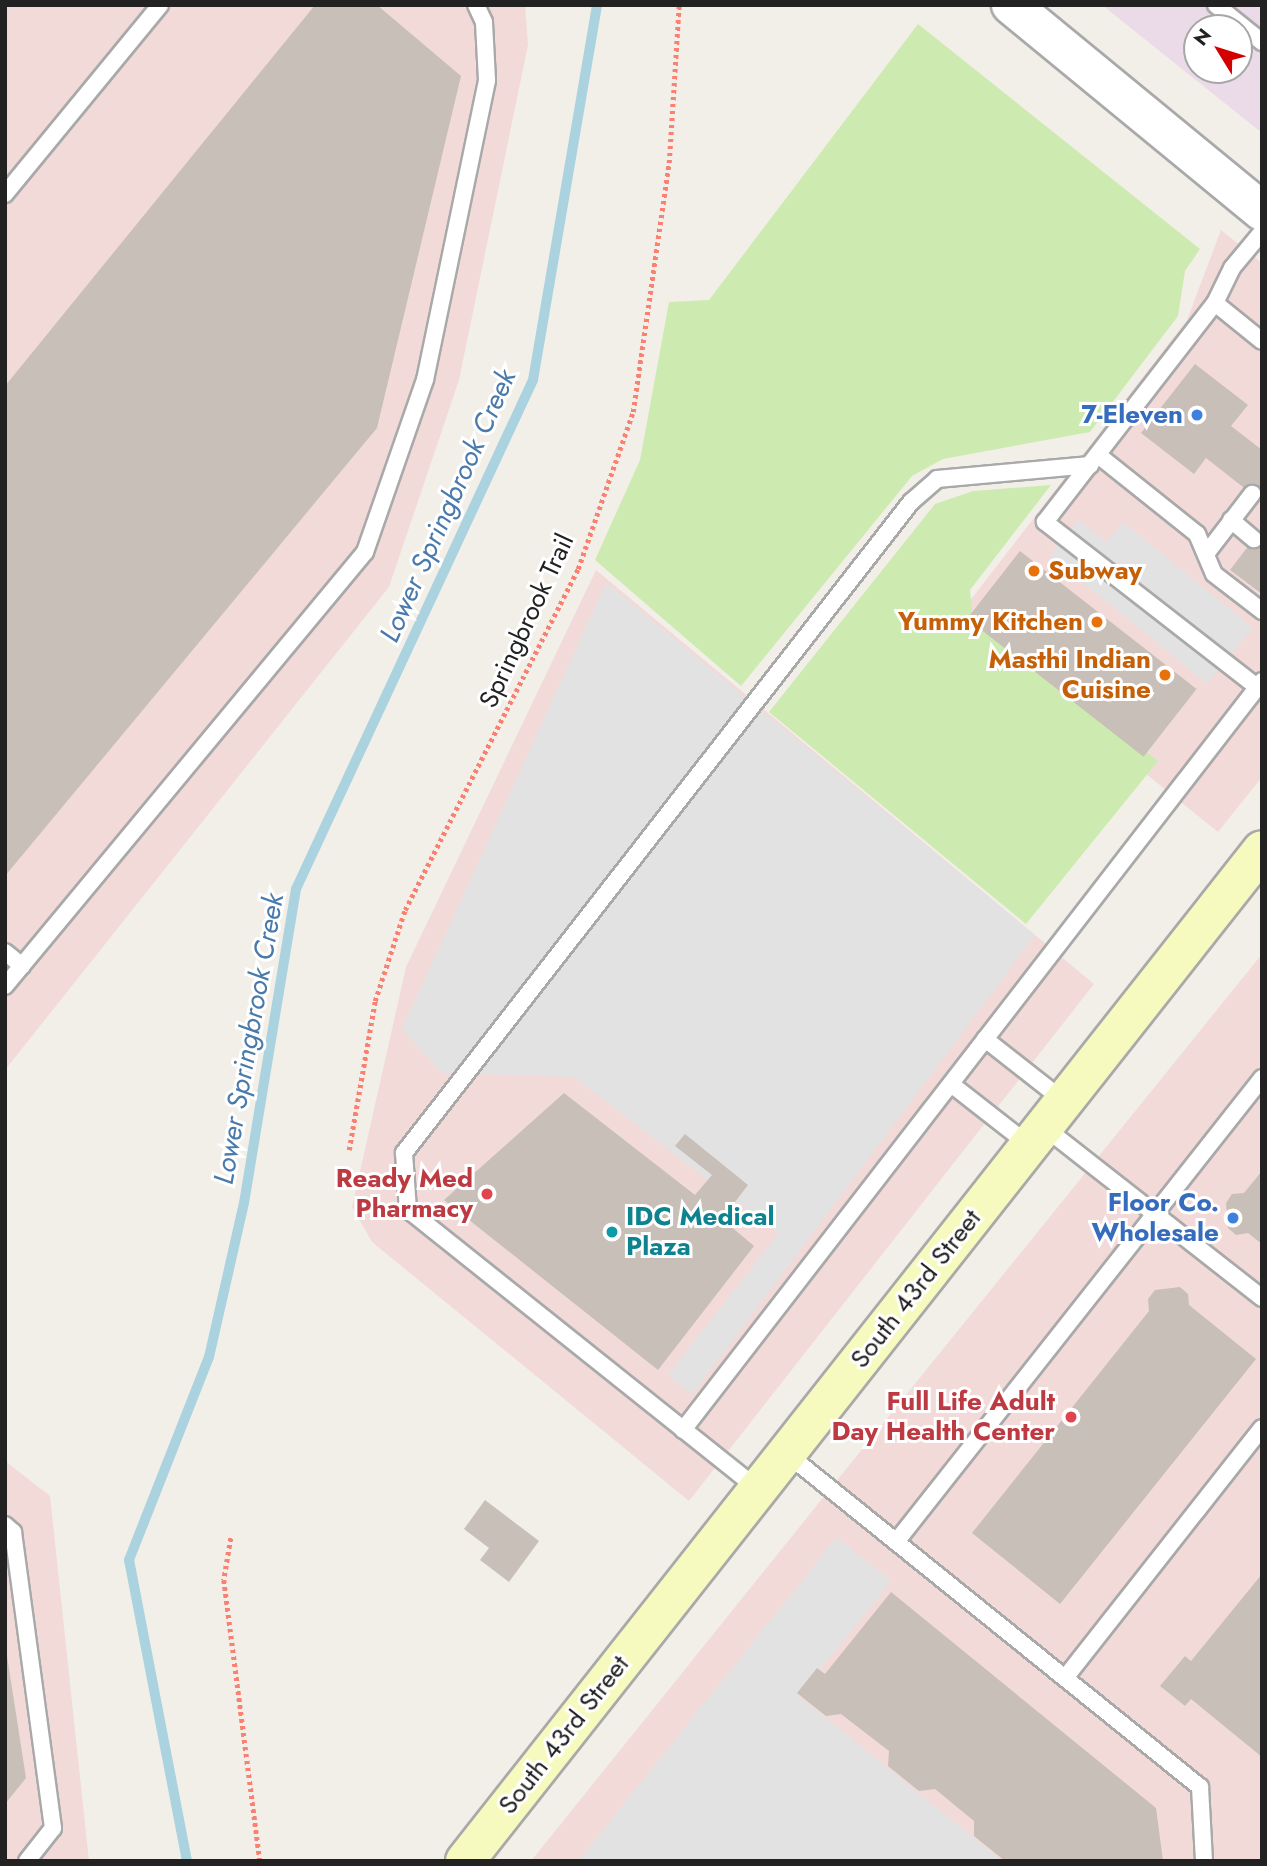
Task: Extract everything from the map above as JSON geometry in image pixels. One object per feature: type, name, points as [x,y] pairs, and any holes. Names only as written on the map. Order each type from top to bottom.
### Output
[{"type":"main road","name":"South 43rd Street","points":[[465,1861],[1262,850]]},
{"type":"street","points":[[1011,5],[1262,211]]},
{"type":"lane","points":[[5,194],[160,5]]},
{"type":"lane","points":[[5,986],[365,552],[425,380],[487,80],[484,22],[476,5]]},
{"type":"lane","points":[[1216,5],[1262,42]]},
{"type":"lane","points":[[683,1430],[1259,684],[1045,522],[1214,303],[1232,268],[1262,232]]},
{"type":"lane","points":[[1214,303],[1262,341]]},
{"type":"lane","points":[[758,1489],[408,1210],[404,1153],[911,502],[937,479],[1094,460],[1197,534],[1214,574],[1262,611]]},
{"type":"lane","points":[[1206,554],[1252,494]]},
{"type":"lane","points":[[1231,520],[1254,539]]},
{"type":"lane","points":[[5,952],[22,966]]},
{"type":"lane","points":[[985,1039],[1045,1124],[1262,1298]]},
{"type":"lane","points":[[896,1542],[1262,1078]]},
{"type":"lane","points":[[951,1084],[1045,1124]]},
{"type":"lane","points":[[1065,1678],[1262,1428]]},
{"type":"lane","points":[[786,1453],[1200,1787],[1204,1861]]},
{"type":"lane","points":[[5,1525],[13,1531],[52,1828],[27,1861]]},
{"type":"path","name":"Springbrook Trail","points":[[349,1150],[375,1001],[405,910],[578,569],[633,412],[669,163],[679,5]]},
{"type":"path","points":[[232,1538],[224,1580],[260,1861]]},
{"type":"shaded area","points":[[5,5],[525,5],[528,45],[459,380],[389,587],[5,1070]]},
{"type":"shaded area","points":[[1102,5],[1262,5],[1262,133],[1201,84],[1253,84],[1253,14],[1183,14],[1183,70]]},
{"type":"shaded area","points":[[1221,230],[1262,263],[1262,777],[1218,832],[955,620],[1187,320]]},
{"type":"shaded area","points":[[1079,520],[1106,542],[1123,522],[1253,628],[1207,684],[1050,555]]},
{"type":"shaded area","points":[[596,570],[1094,984],[689,1501],[372,1242],[352,1207],[406,967]]},
{"type":"shaded area","points":[[606,583],[1035,935],[692,1395],[668,1375],[778,1234],[574,1077],[442,1073],[402,1029]]},
{"type":"shaded area","points":[[1262,954],[1262,1861],[531,1861],[830,1489]]},
{"type":"shaded area","points":[[5,1461],[50,1496],[89,1861],[5,1861]]},
{"type":"shaded area","points":[[837,1537],[891,1581],[799,1696],[1002,1861],[578,1861]]},
{"type":"green space","points":[[918,24],[1200,249],[1185,271],[1178,316],[1090,432],[943,459],[912,476],[741,686],[595,560],[640,460],[669,302],[709,300]]},
{"type":"green space","points":[[1051,485],[970,590],[973,617],[1158,761],[1026,924],[769,712],[935,504],[973,491]]},
{"type":"building","points":[[315,5],[377,5],[461,76],[377,428],[5,876],[5,386]]},
{"type":"building","name":"7-Eleven","points":[[1195,364],[1248,405],[1231,426],[1262,450],[1262,502],[1206,458],[1194,474],[1141,433]]},
{"type":"building","points":[[1262,528],[1262,594],[1230,570]]},
{"type":"building","points":[[1020,551],[1197,689],[1144,757],[967,619]]},
{"type":"building","name":"IDC Medical Plaza","points":[[564,1093],[695,1195],[712,1175],[675,1146],[685,1134],[748,1185],[722,1219],[754,1246],[658,1370],[444,1200]]},
{"type":"building","points":[[1262,1171],[1262,1244],[1248,1233],[1236,1235],[1228,1228],[1226,1203],[1232,1194],[1244,1193]]},
{"type":"building","points":[[1180,1287],[1188,1294],[1189,1305],[1256,1359],[1060,1604],[972,1533],[1149,1311],[1148,1299],[1155,1290]]},
{"type":"building","points":[[485,1500],[539,1541],[509,1582],[480,1560],[489,1548],[464,1529]]},
{"type":"building","points":[[1262,1574],[1262,1757],[1191,1699],[1185,1706],[1160,1686],[1185,1656],[1191,1661]]},
{"type":"building","points":[[891,1592],[1156,1808],[1163,1861],[1005,1861],[974,1836],[974,1821],[935,1789],[919,1791],[888,1766],[889,1751],[841,1714],[826,1716],[797,1693],[817,1668],[825,1674]]},
{"type":"building","points":[[5,1643],[26,1778],[5,1804]]},
{"type":"waterway","name":"Lower Springbrook Creek","points":[[187,1861],[129,1560],[209,1357],[244,1203],[296,889],[533,380],[597,5]]},
{"type":"place","name":"7-Eleven","points":[[1197,415]]},
{"type":"place","name":"Subway","points":[[1034,571]]},
{"type":"place","name":"Yummy Kitchen","points":[[1097,622]]},
{"type":"place","name":"Masthi Indian Cuisine","points":[[1165,675]]},
{"type":"place","name":"Ready Med Pharmacy","points":[[487,1194]]},
{"type":"place","name":"Floor Co. Wholesale","points":[[1233,1218]]},
{"type":"place","name":"IDC Medical Plaza","points":[[612,1232]]},
{"type":"place","name":"Full Life Adult Day Health Center","points":[[1071,1417]]}]
